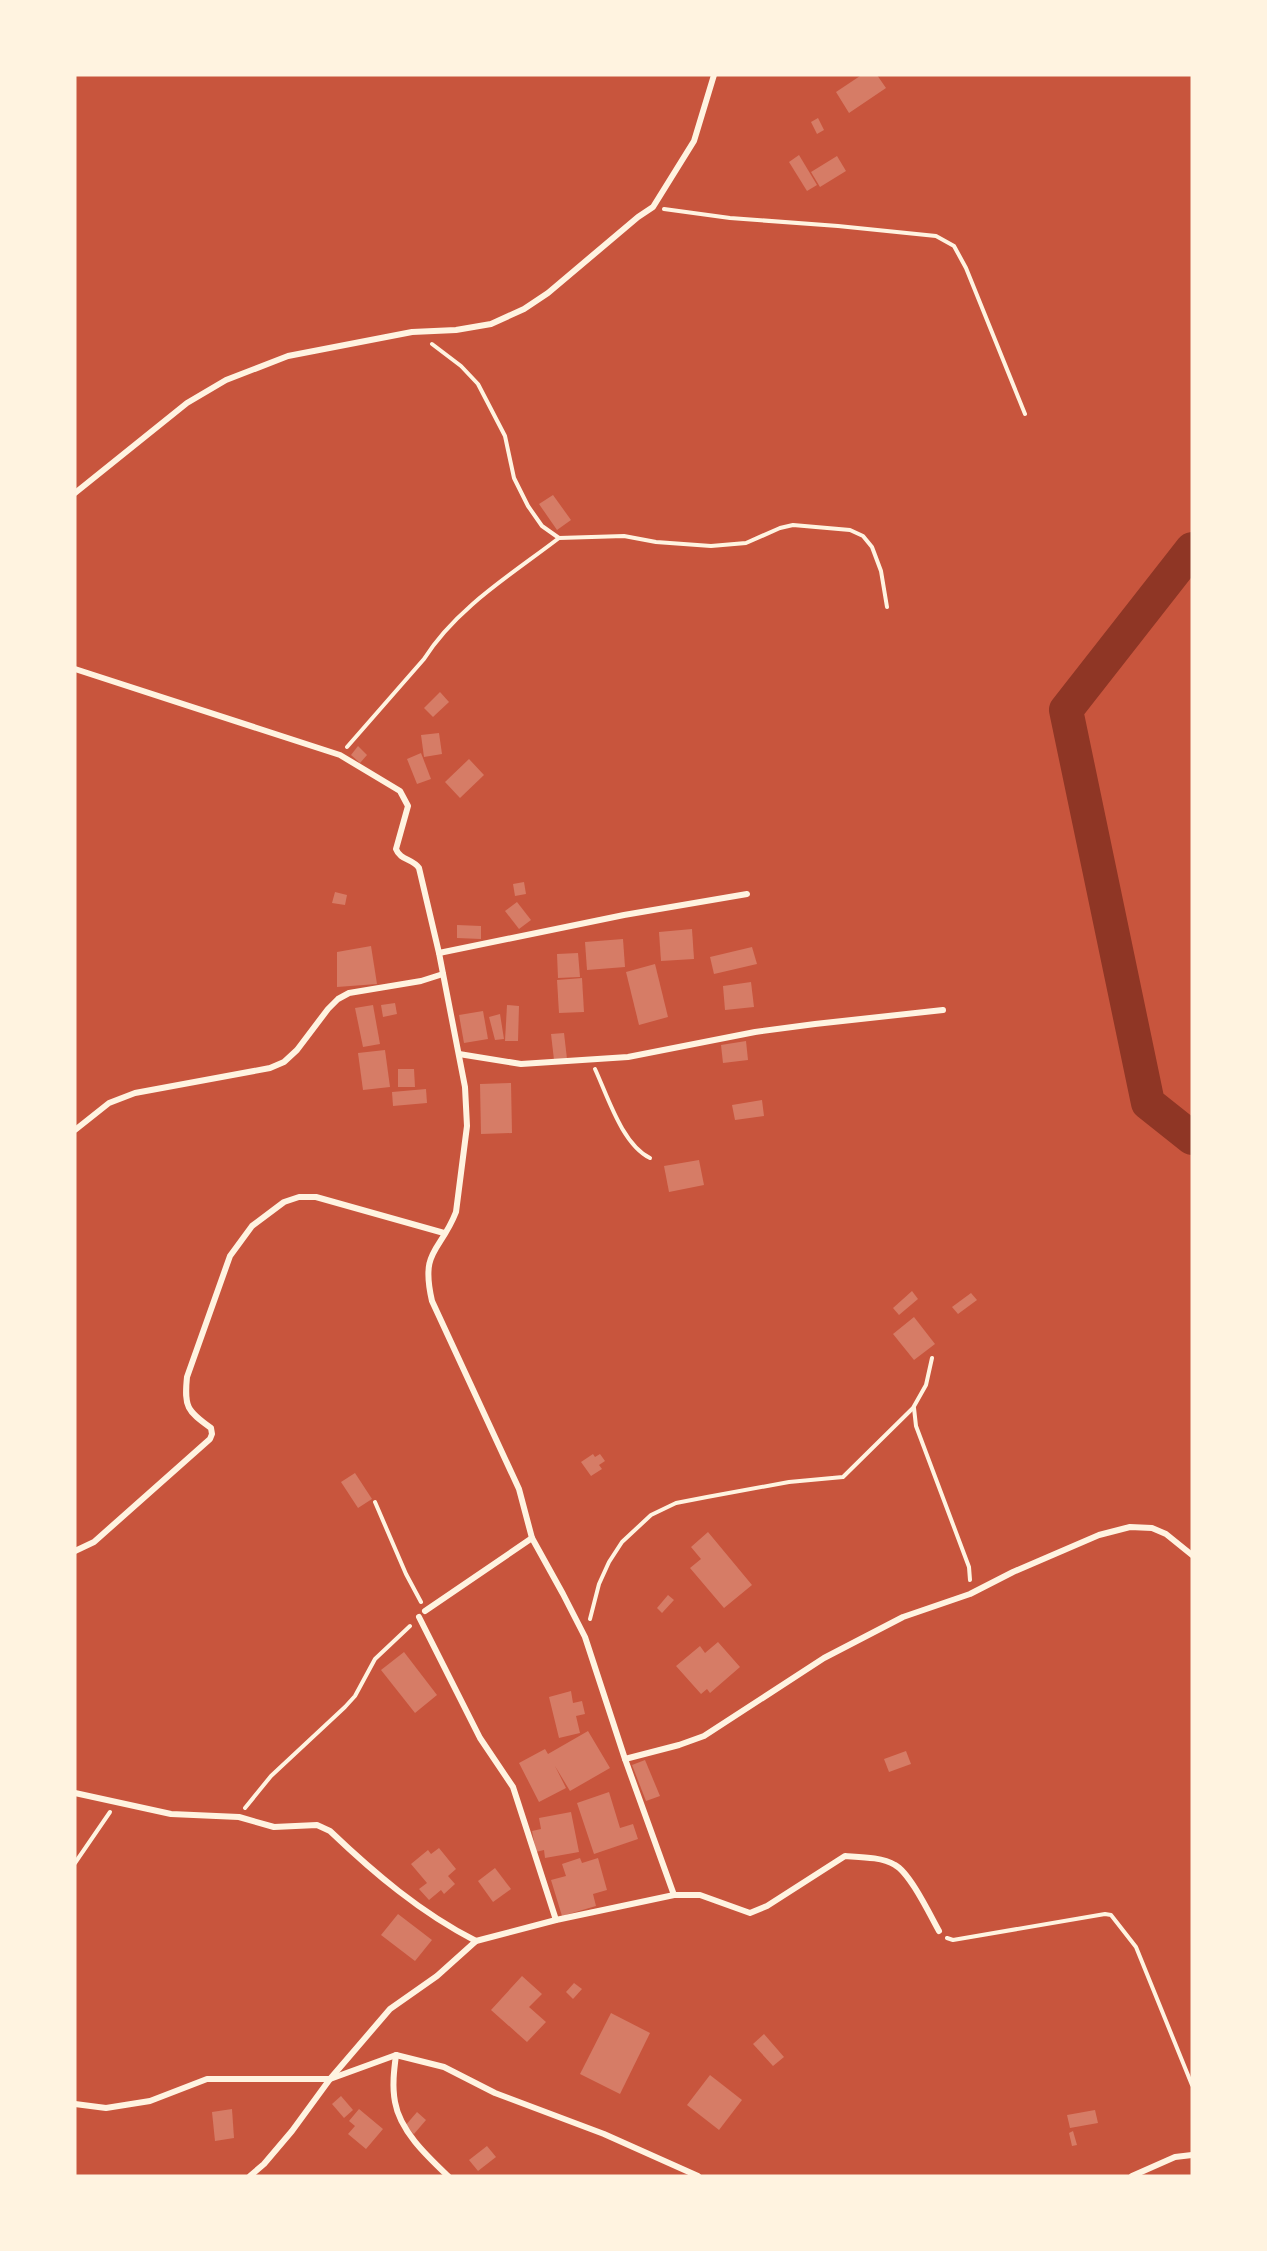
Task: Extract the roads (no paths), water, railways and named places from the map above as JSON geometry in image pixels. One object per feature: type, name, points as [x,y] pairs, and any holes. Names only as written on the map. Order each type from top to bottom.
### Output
[{"type":"street","points":[[75,493],[187,403],[226,380],[288,356],[412,332],[456,330],[491,324],[524,309],[548,293],[653,207],[694,141],[714,75]]},
{"type":"street","points":[[75,669],[340,755],[400,791],[406,799],[408,806],[396,849],[400,856],[419,867],[459,1054],[465,1087],[467,1126],[459,1201],[452,1223],[434,1248],[428,1264],[428,1285],[432,1301],[519,1489],[532,1538],[585,1637],[625,1760],[674,1895]]},
{"type":"street","points":[[439,953],[624,915],[747,894]]},
{"type":"street","points":[[75,1130],[109,1103],[135,1093],[270,1068],[284,1062],[297,1050],[328,1009],[338,999],[349,993],[421,981],[443,974]]},
{"type":"street","points":[[459,1054],[521,1064],[628,1057],[755,1032],[943,1010]]},
{"type":"street","points":[[75,1551],[94,1542],[210,1439],[211,1428],[192,1414],[187,1407],[185,1398],[187,1377],[230,1256],[252,1226],[284,1202],[299,1197],[316,1197],[444,1233]]},
{"type":"street","points":[[625,1760],[704,1736],[824,1658],[903,1617],[970,1594],[1013,1572],[1099,1535],[1130,1527],[1152,1528],[1166,1534],[1192,1555]]},
{"type":"street","points":[[425,1611],[532,1538]]},
{"type":"street","points":[[419,1617],[480,1738],[513,1786],[556,1920]]},
{"type":"street","points":[[75,1794],[171,1814],[239,1817],[274,1827],[317,1825],[327,1829],[401,1894],[476,1941]]},
{"type":"street","points":[[250,2176],[264,2164],[292,2132],[330,2079],[390,2009],[437,1976],[476,1941],[556,1920],[674,1895],[700,1895],[750,1913],[767,1906],[839,1857],[844,1856],[885,1861],[896,1865],[904,1872],[939,1931]]},
{"type":"street","points":[[396,2055],[393,2089],[400,2120],[418,2144],[448,2176]]},
{"type":"street","points":[[75,2104],[105,2108],[150,2101],[207,2079],[330,2079],[396,2055],[444,2067],[495,2093],[604,2134],[698,2176]]},
{"type":"street","points":[[1132,2176],[1175,2157],[1192,2155]]},
{"type":"waterway","points":[[1192,549],[1066,710],[1148,1103],[1192,1138]]}]
